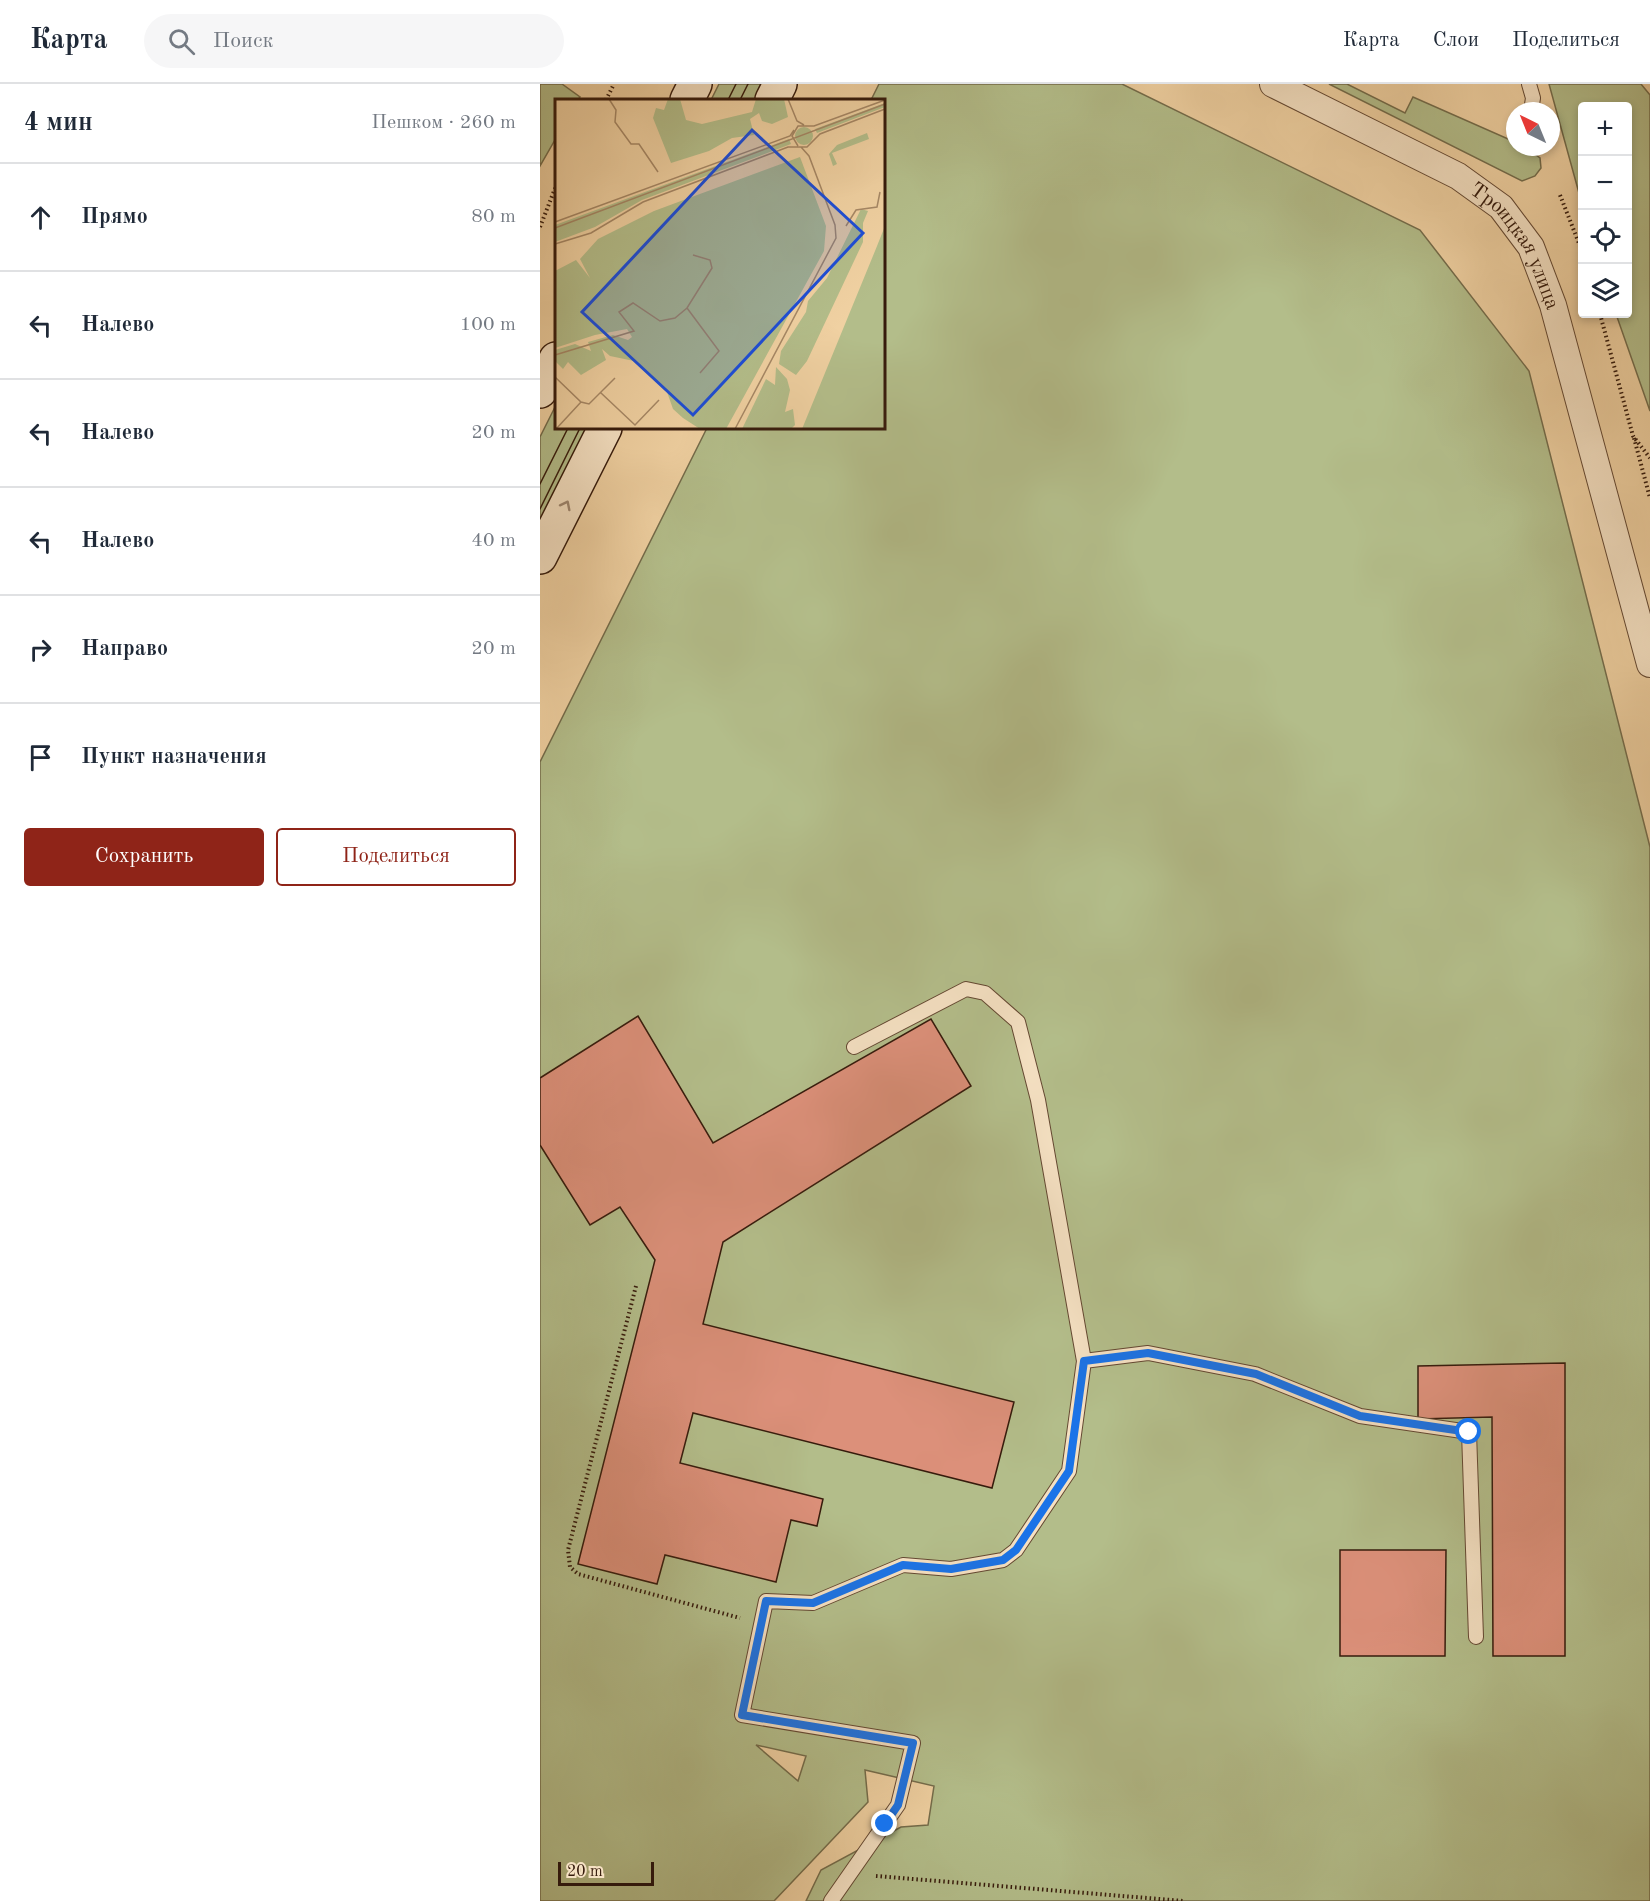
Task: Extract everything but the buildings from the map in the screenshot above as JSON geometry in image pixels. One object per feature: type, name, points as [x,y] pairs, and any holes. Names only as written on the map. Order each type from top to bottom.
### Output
[{"type":"main road","points":[[688,99],[695,84]]},
{"type":"main road","points":[[772,99],[780,84]]},
{"type":"main road","points":[[540,391],[555,361]]},
{"type":"main road","points":[[540,557],[604,429]]},
{"type":"street","name":"Троицкая улица","points":[[1273,84],[1458,176],[1501,207],[1532,247],[1553,305],[1650,664]]},
{"type":"lane","points":[[1529,84],[1532,102]]},
{"type":"lane","points":[[831,1901],[898,1805],[913,1743],[742,1715],[766,1601],[813,1603],[903,1565],[951,1569],[1003,1560],[1016,1550],[1069,1471],[1084,1361],[1038,1100],[1018,1022],[985,993],[966,989],[854,1047]]},
{"type":"lane","points":[[1084,1361],[1148,1353],[1256,1374],[1360,1416],[1469,1432],[1476,1637]]},
{"type":"path","points":[[606,99],[614,84]]},
{"type":"path","points":[[540,227],[555,189]]},
{"type":"path","points":[[1560,195],[1578,241]]},
{"type":"path","points":[[1601,318],[1650,498]]},
{"type":"path","points":[[1633,436],[1650,458]]},
{"type":"path","points":[[636,1286],[568,1550],[570,1567],[578,1574],[761,1624]]},
{"type":"path","points":[[850,1873],[1184,1901]]},
{"type":"green space","points":[[540,84],[562,84],[580,97],[579,99],[555,99],[555,140],[540,166]]},
{"type":"green space","points":[[719,84],[763,84],[756,99],[712,99]]},
{"type":"green space","points":[[879,84],[1122,84],[1420,230],[1529,371],[1650,847],[1650,1901],[806,1901],[821,1870],[901,1827],[928,1825],[934,1786],[865,1770],[868,1802],[774,1901],[540,1901],[540,762],[706,429],[885,429],[885,99],[872,99]],"holes":[[[756,1745],[806,1756],[798,1781]]]},
{"type":"green space","points":[[1329,84],[1347,84],[1405,113],[1413,97],[1506,138],[1506,156],[1537,156],[1540,158],[1541,168],[1535,176],[1522,181]]},
{"type":"green space","points":[[1549,84],[1641,84],[1650,95],[1650,411],[1617,318],[1632,318],[1632,102],[1578,102],[1578,189],[1560,124],[1560,102],[1554,102]]},
{"type":"green space","points":[[555,407],[555,429],[592,429],[540,533],[540,437]]},
{"type":"tram line","points":[[728,99],[736,84]]},
{"type":"tram line","points":[[740,99],[748,84]]},
{"type":"tram line","points":[[540,484],[568,429]]},
{"type":"tram line","points":[[540,509],[580,429]]},
{"type":"route","points":[[885,1824],[898,1805],[913,1743],[742,1715],[766,1601],[813,1603],[903,1565],[951,1569],[1003,1560],[1016,1550],[1069,1471],[1084,1361],[1148,1353],[1256,1374],[1360,1416],[1469,1432]]}]
